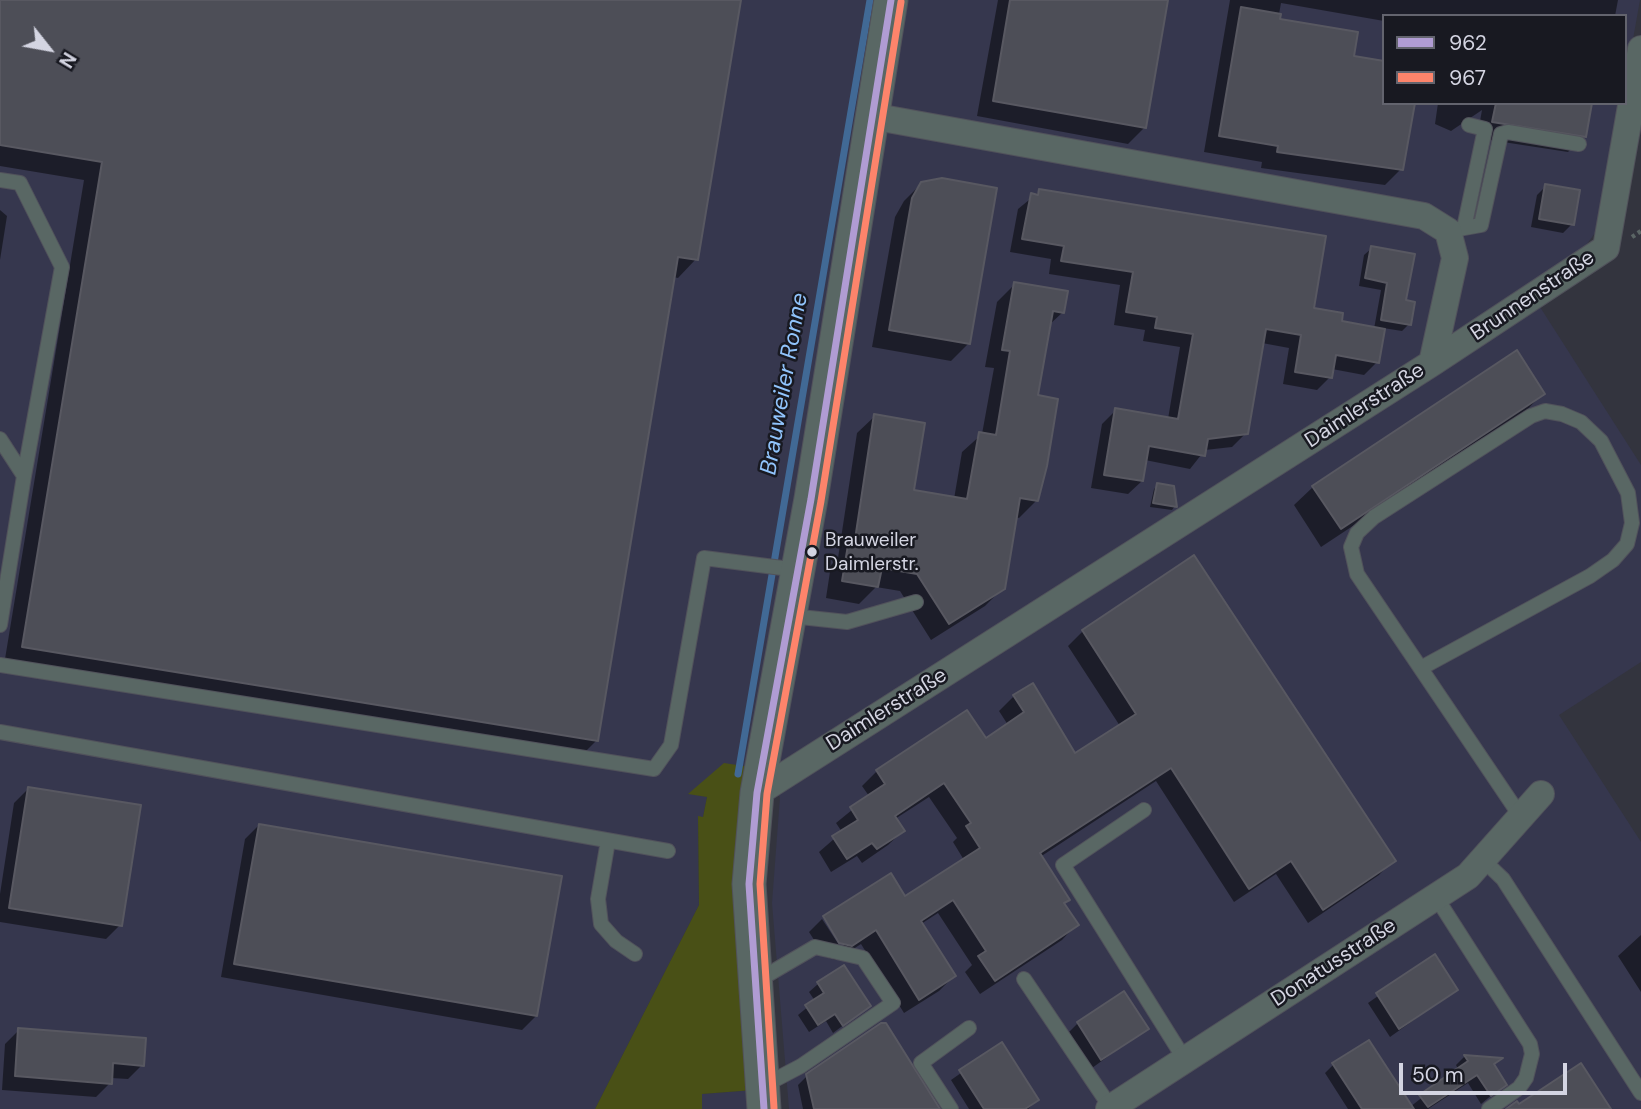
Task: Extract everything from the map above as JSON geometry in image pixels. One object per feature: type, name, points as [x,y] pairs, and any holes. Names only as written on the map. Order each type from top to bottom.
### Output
[{"type":"street","points":[[764,1098],[749,884],[757,793],[791,616],[788,568],[891,0]]},
{"type":"street","name":"Brunnenstraße","points":[[1432,363],[1606,248],[1641,49]]},
{"type":"street","points":[[871,117],[1424,216],[1456,230]]},
{"type":"street","name":"Daimlerstraße","points":[[757,793],[1432,363],[1455,258],[1456,230]]},
{"type":"street","name":"Donatusstraße","points":[[1110,1108],[1468,876],[1541,794]]},
{"type":"lane","points":[[1469,125],[1485,129],[1456,230],[1481,225],[1501,134],[1508,132],[1578,144]]},
{"type":"lane","points":[[0,180],[20,183],[62,267],[0,625]]},
{"type":"lane","points":[[1421,668],[1590,576],[1613,560],[1627,544],[1632,523],[1628,493],[1601,442],[1581,422],[1545,411],[1531,416],[1374,517],[1357,533],[1351,547],[1357,574],[1521,817]]},
{"type":"lane","points":[[0,439],[24,475]]},
{"type":"lane","points":[[0,665],[654,769],[671,745],[704,558],[788,568]]},
{"type":"lane","points":[[791,616],[847,622],[916,602]]},
{"type":"lane","points":[[0,732],[668,851]]},
{"type":"lane","points":[[1144,810],[1063,865],[1185,1060]]},
{"type":"lane","points":[[608,841],[598,899],[601,924],[616,941],[635,954]]},
{"type":"lane","points":[[1483,860],[1503,879],[1641,1093]]},
{"type":"lane","points":[[1436,897],[1530,1044],[1532,1054],[1526,1078],[1519,1088],[1489,1109]]},
{"type":"lane","points":[[756,982],[815,947],[863,958],[893,1003],[801,1066],[764,1098]]},
{"type":"lane","points":[[1024,979],[1110,1108]]},
{"type":"lane","points":[[951,1109],[921,1063],[969,1028]]},
{"type":"shaded area","points":[[0,0],[1640,0],[1627,73],[1627,14],[1382,14],[1382,105],[1622,105],[1601,225],[1540,307],[1641,465],[1641,662],[1559,715],[1641,842],[1641,1109],[789,1109],[772,903],[780,797],[750,767],[689,793],[707,797],[703,817],[698,817],[699,905],[595,1109],[0,1109]]},
{"type":"shaded area","points":[[754,1090],[756,1109],[702,1109],[702,1094]]},
{"type":"green space","points":[[724,763],[750,767],[754,1090],[702,1094],[702,1109],[595,1109],[699,905],[698,816],[703,817],[707,797],[688,794]]},
{"type":"building","points":[[0,0],[741,0],[698,260],[678,257],[598,741],[22,647],[102,162],[0,145]]},
{"type":"building","points":[[1010,0],[1168,0],[1146,128],[993,101]]},
{"type":"building","points":[[1241,7],[1281,14],[1280,19],[1358,32],[1354,56],[1382,61],[1382,105],[1415,105],[1403,170],[1277,152],[1278,146],[1219,136]]},
{"type":"building","points":[[1496,105],[1592,105],[1586,137],[1492,122]]},
{"type":"building","points":[[942,178],[997,188],[970,344],[889,330],[912,198],[921,182]]},
{"type":"building","points":[[1545,184],[1580,190],[1574,225],[1539,219]]},
{"type":"building","points":[[1039,189],[1326,236],[1314,308],[1343,313],[1342,321],[1385,329],[1379,363],[1336,355],[1332,378],[1295,372],[1301,335],[1266,329],[1248,434],[1208,439],[1205,456],[1149,446],[1143,481],[1104,475],[1115,408],[1178,419],[1193,334],[1155,328],[1157,317],[1126,312],[1133,272],[1061,261],[1064,246],[1022,239],[1031,193],[1038,195]]},
{"type":"building","points":[[1371,246],[1415,254],[1406,300],[1415,302],[1411,325],[1381,320],[1387,283],[1365,278]]},
{"type":"building","points":[[1014,282],[1068,291],[1064,313],[1053,311],[1038,395],[1058,399],[1047,466],[1038,501],[1020,498],[1005,589],[949,624],[917,574],[882,568],[878,587],[842,581],[848,545],[854,546],[874,414],[925,423],[914,490],[967,499],[979,432],[996,435],[1010,351],[1002,350]]},
{"type":"building","points":[[1517,350],[1545,394],[1341,529],[1312,486]]},
{"type":"building","points":[[1157,483],[1174,486],[1177,507],[1153,503]]},
{"type":"building","points":[[1194,555],[1396,861],[1323,910],[1291,861],[1249,889],[1171,768],[1040,853],[1070,900],[1064,903],[1079,925],[995,981],[978,956],[986,951],[953,900],[921,921],[956,976],[919,1000],[876,930],[852,946],[839,943],[823,916],[891,873],[905,896],[980,848],[966,826],[971,823],[944,783],[895,816],[905,831],[877,849],[872,843],[847,859],[832,836],[858,820],[850,807],[885,784],[876,770],[967,710],[986,738],[1024,712],[1013,695],[1033,683],[1075,753],[1136,714],[1082,630]]},
{"type":"building","points":[[28,787],[141,805],[122,926],[9,908]]},
{"type":"building","points":[[259,824],[562,876],[537,1016],[234,964]]},
{"type":"building","points":[[1435,954],[1458,990],[1399,1029],[1376,993]]},
{"type":"building","points":[[844,965],[871,1006],[843,1026],[835,1014],[818,1025],[805,1005],[824,993],[817,982]]},
{"type":"building","points":[[1124,991],[1149,1029],[1101,1060],[1077,1022]]},
{"type":"building","points":[[881,1023],[886,1023],[940,1109],[814,1109],[806,1074]]},
{"type":"building","points":[[18,1028],[146,1038],[144,1066],[113,1063],[112,1084],[15,1076]]},
{"type":"building","points":[[1369,1040],[1414,1109],[1362,1109],[1332,1063]]},
{"type":"building","points":[[1002,1042],[1039,1100],[1025,1109],[984,1109],[959,1070]]},
{"type":"building","points":[[1464,1055],[1503,1058],[1494,1064],[1507,1085],[1491,1096],[1477,1075],[1428,1107],[1419,1095],[1468,1061]]},
{"type":"building","points":[[1581,1063],[1611,1109],[1506,1109],[1517,1101],[1519,1104]]},
{"type":"waterway","name":"Brauweiler Ronne","points":[[738,774],[870,0]]},
{"type":"transit line","name":"962","points":[[764,1109],[749,884],[757,793],[811,499],[891,0]]},
{"type":"transit line","name":"967","points":[[774,1108],[760,884],[767,794],[821,501],[901,2]]},
{"type":"place","name":"Brauweiler Daimlerstr.","points":[[812,552]]}]
